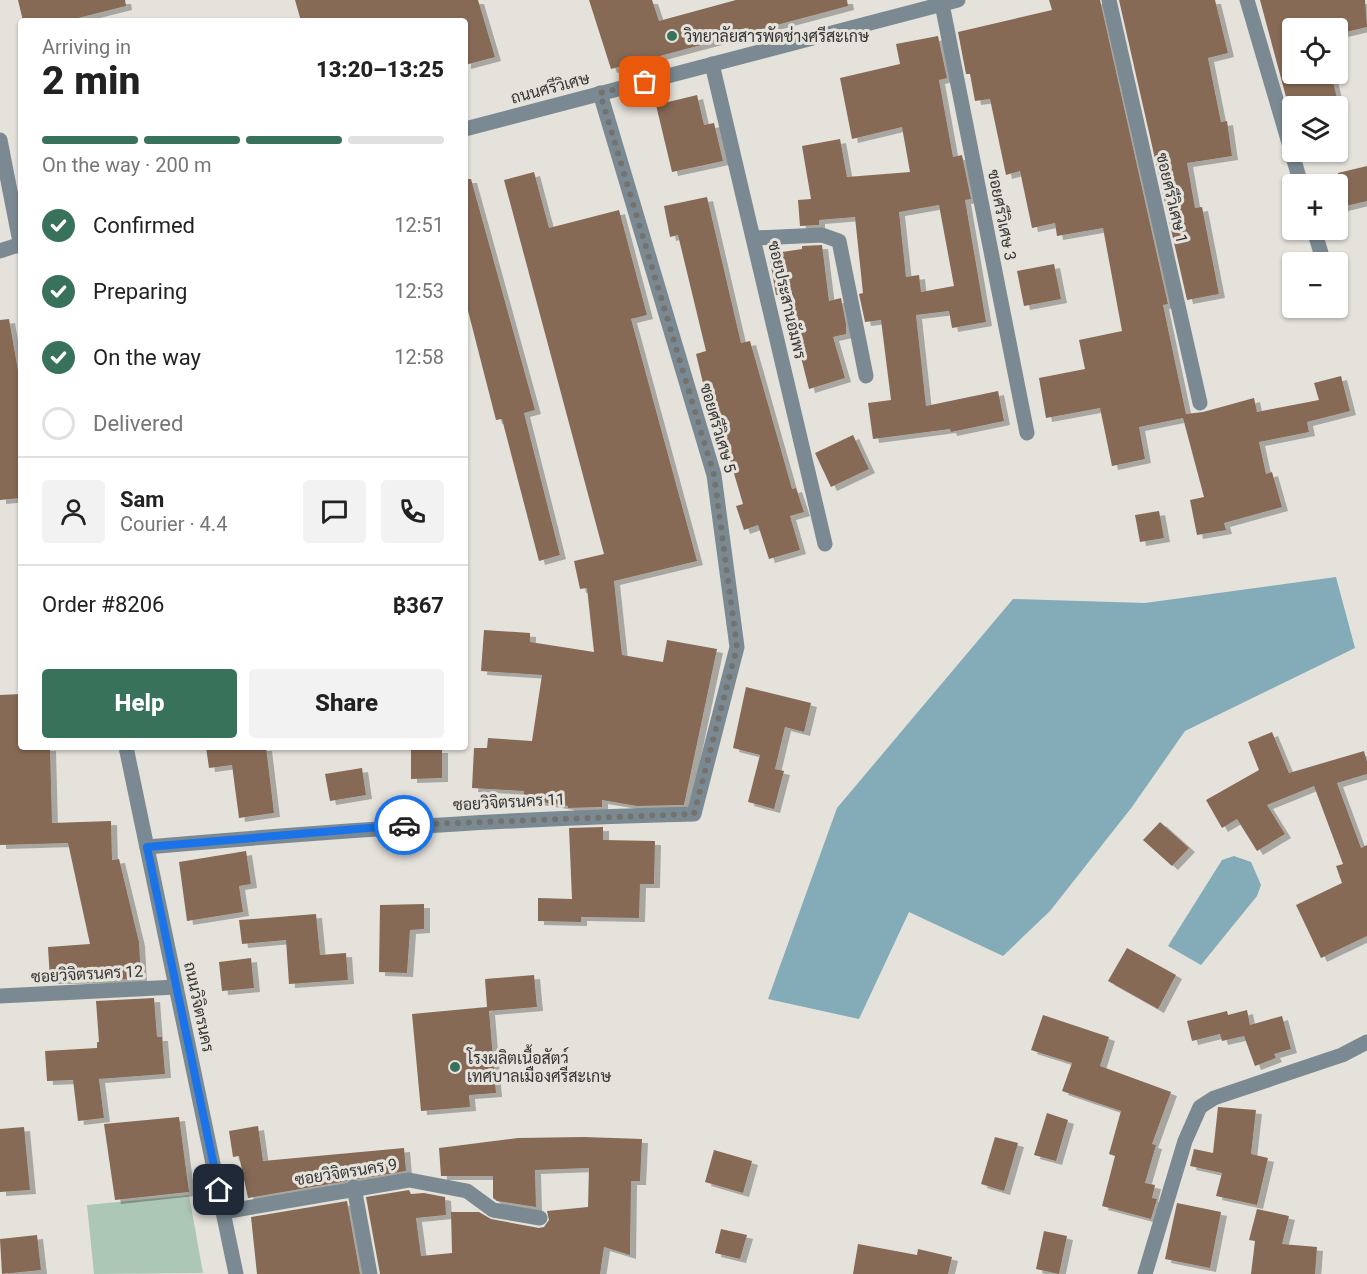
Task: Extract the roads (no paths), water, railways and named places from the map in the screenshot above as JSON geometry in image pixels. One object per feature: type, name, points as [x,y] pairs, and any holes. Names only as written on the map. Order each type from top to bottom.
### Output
[{"type":"street","name":"ถนนศรีวิเศษ","points":[[468,128],[958,0]]},
{"type":"street","name":"ซอยศรีวิเศษ 1","points":[[1109,0],[1200,404]]},
{"type":"street","points":[[1248,0],[1298,174]]},
{"type":"street","name":"ซอยศรีวิเศษ 3","points":[[942,4],[1027,433]]},
{"type":"street","name":"ซอยประสานอัมพร","points":[[712,64],[825,544]]},
{"type":"street","name":"ซอยศรีวิเศษ 5","points":[[600,93],[714,475],[737,647],[694,814]]},
{"type":"street","points":[[0,140],[18,230]]},
{"type":"street","points":[[754,238],[822,235],[839,241],[866,376]]},
{"type":"street","points":[[0,251],[18,246]]},
{"type":"street","name":"ถนนวิจิตรนคร","points":[[127,750],[236,1274]]},
{"type":"street","name":"ซอยวิจิตรนคร 11","points":[[147,847],[383,826],[568,817],[694,814]]},
{"type":"street","name":"ซอยวิจิตรนคร 12","points":[[0,996],[176,987]]},
{"type":"street","points":[[1145,1274],[1185,1141],[1200,1107],[1214,1098],[1342,1055],[1367,1042]]},
{"type":"street","name":"ซอยวิจิตรนคร 9","points":[[223,1212],[409,1180],[467,1191],[493,1210],[540,1218]]},
{"type":"street","points":[[354,1188],[370,1274]]},
{"type":"water","points":[[1336,577],[1355,648],[1185,731],[1132,807],[1050,911],[1003,956],[909,912],[859,1019],[768,999],[837,808],[1013,599],[1145,603]]},
{"type":"water","points":[[1234,856],[1251,862],[1261,885],[1257,896],[1201,965],[1168,946],[1222,860]]},
{"type":"place","name":"วิทยาลัยสารพัดช่างศรีสะเกษ","points":[[672,36]]},
{"type":"place","name":"โรงผลิตเนื้อสัตว์ เทศบาลเมืองศรีสะเกษ","points":[[455,1067]]}]
